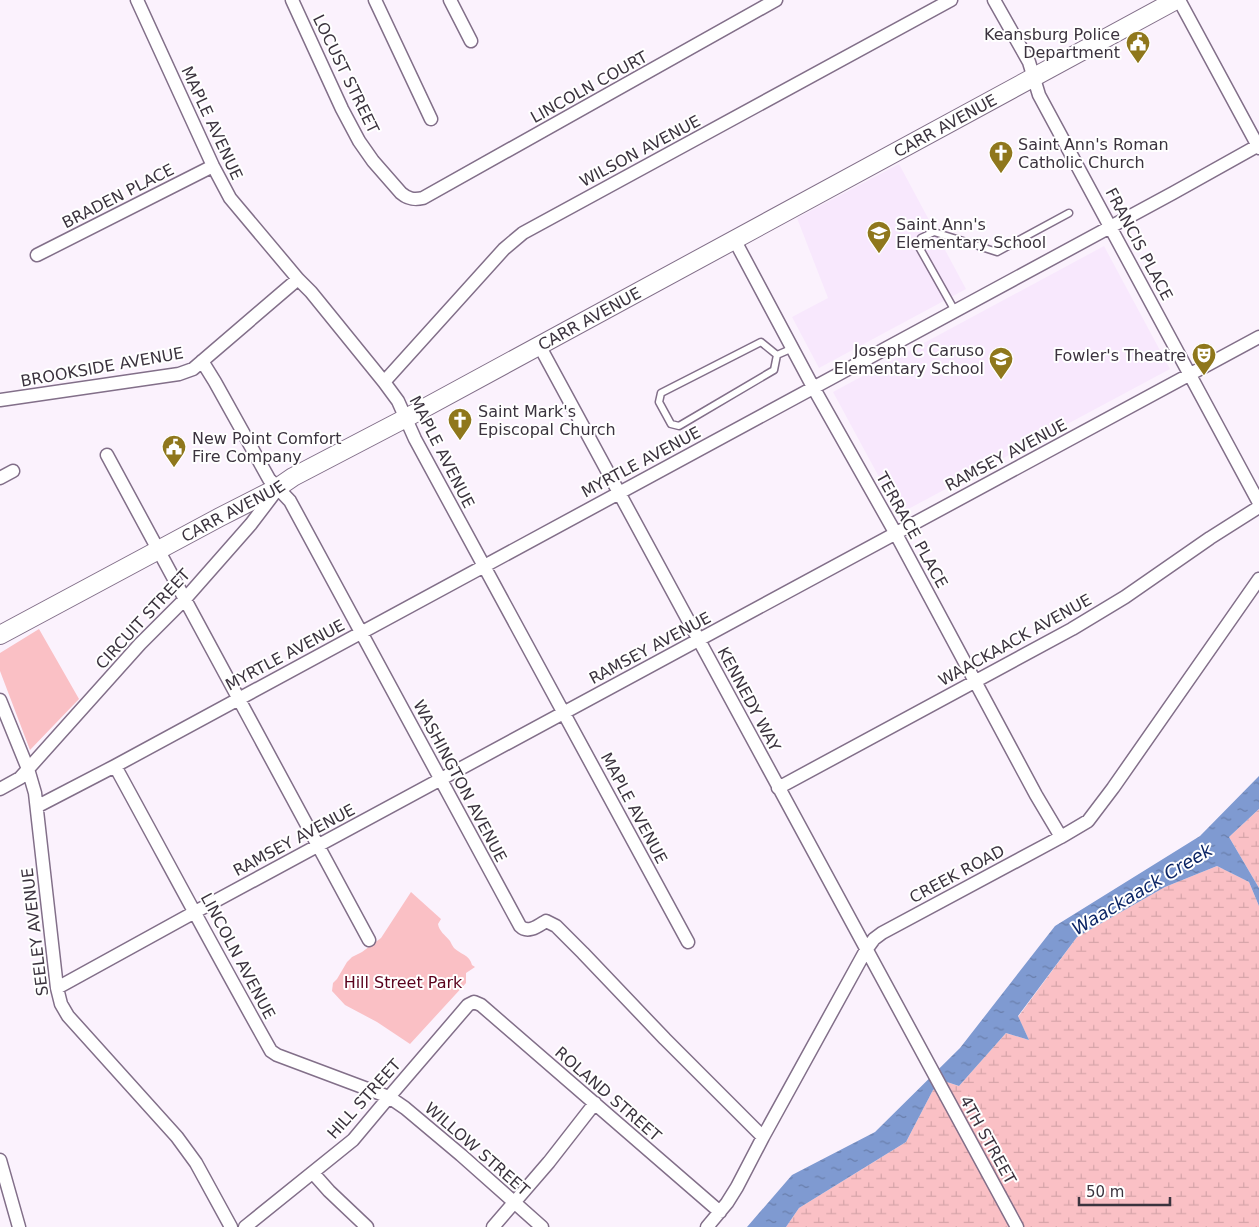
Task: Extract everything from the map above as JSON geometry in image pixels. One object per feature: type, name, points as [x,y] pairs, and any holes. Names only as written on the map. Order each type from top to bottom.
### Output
[{"type":"street","name":"MAPLE AVENUE","points":[[137,0],[213,166],[230,198],[311,292],[398,401],[415,439],[688,942]]},
{"type":"street","name":"LOCUST STREET","points":[[292,0],[342,109],[359,141],[373,161],[401,193],[406,197],[416,200]]},
{"type":"street","points":[[375,0],[431,119]]},
{"type":"street","points":[[450,0],[471,41]]},
{"type":"street","name":"LINCOLN COURT","points":[[416,200],[483,165],[776,0]]},
{"type":"street","name":"WILSON AVENUE","points":[[384,382],[504,249],[523,233],[951,0]]},
{"type":"street","name":"FRANCIS PLACE","points":[[994,0],[1029,62],[1039,95],[1259,503]]},
{"type":"street","points":[[1178,0],[1259,146]]},
{"type":"street","name":"CARR AVENUE","points":[[0,635],[278,488],[293,477],[406,418],[1178,0]]},
{"type":"street","name":"MYRTLE AVENUE","points":[[38,806],[1259,146]]},
{"type":"street","name":"BRADEN PLACE","points":[[37,255],[213,166]]},
{"type":"street","name":"TERRACE PLACE","points":[[734,239],[813,387],[896,534],[1036,795],[1061,837]]},
{"type":"street","name":"BROOKSIDE AVENUE","points":[[0,400],[179,374],[193,369],[298,279]]},
{"type":"street","name":"RAMSEY AVENUE","points":[[57,988],[1259,337]]},
{"type":"street","name":"KENNEDY WAY","points":[[539,345],[931,1069]]},
{"type":"street","name":"WASHINGTON AVENUE","points":[[202,362],[269,479],[290,501],[522,929],[528,930],[546,921],[556,926],[763,1137]]},
{"type":"street","points":[[106,455],[369,940]]},
{"type":"street","points":[[0,478],[13,471]]},
{"type":"street","name":"CIRCUIT STREET","points":[[0,789],[20,778],[140,644],[185,599],[251,524],[278,488]]},
{"type":"street","name":"WAACKAACK AVENUE","points":[[778,788],[1072,629],[1125,597],[1259,507]]},
{"type":"street","name":"CREEK ROAD","points":[[708,1227],[737,1187],[866,950],[874,940],[882,933],[1088,821],[1119,780],[1259,579]]},
{"type":"street","name":"SEELEY AVENUE","points":[[0,700],[28,769],[38,806],[47,904],[57,988],[61,1004],[68,1016],[177,1137],[196,1163],[231,1227]]},
{"type":"street","name":"LINCOLN AVENUE","points":[[115,766],[271,1051],[277,1055],[389,1097]]},
{"type":"street","name":"HILL STREET","points":[[245,1227],[353,1140],[468,1005],[474,1002]]},
{"type":"street","name":"ROLAND STREET","points":[[474,1002],[481,1005],[720,1212]]},
{"type":"street","name":"4TH STREET","points":[[931,1069],[1017,1227]]},
{"type":"street","name":"WILLOW STREET","points":[[389,1097],[412,1114],[542,1227]]},
{"type":"street","points":[[493,1227],[549,1162],[595,1104]]},
{"type":"street","points":[[0,1160],[19,1227]]},
{"type":"street","points":[[313,1173],[329,1192],[367,1227]]},
{"type":"lane","points":[[955,310],[919,247],[921,238],[934,232],[997,252],[1069,213]]},
{"type":"lane","points":[[761,342],[777,356],[774,370],[679,426],[671,424],[659,402],[661,394],[761,342]]},
{"type":"lane","points":[[777,356],[793,348]]},
{"type":"shaded area","name":"Saint Ann's Elementary School","points":[[899,164],[966,289],[819,368],[792,317],[828,298],[797,218]]},
{"type":"shaded area","name":"Joseph C Caruso Elementary School","points":[[1104,246],[1170,369],[899,514],[833,392]]},
{"type":"green space","points":[[39,629],[79,699],[30,750],[0,671],[0,653]]},
{"type":"green space","points":[[1259,809],[1259,888],[1229,837]]},
{"type":"green space","points":[[1217,866],[1249,882],[1259,906],[1259,1227],[786,1227],[799,1208],[906,1142],[933,1090],[947,1082],[959,1086],[1006,1033],[1029,1040],[1018,1017],[1077,937],[1165,887]]},
{"type":"green space","name":"Hill Street Park","points":[[411,892],[441,919],[438,924],[441,931],[454,948],[467,957],[475,967],[466,973],[466,983],[410,1044],[377,1022],[345,1005],[332,991],[333,983],[347,962],[381,938]]},
{"type":"water","name":"Waackaack Creek","points":[[1259,776],[1259,809],[1229,837],[1259,888],[1259,906],[1249,882],[1217,866],[1165,887],[1077,937],[1018,1016],[1029,1040],[1006,1033],[959,1086],[947,1082],[933,1090],[906,1142],[799,1208],[786,1227],[747,1227],[792,1175],[875,1132],[960,1048],[1055,926],[1200,836]]},
{"type":"place","name":"Keansburg Police Department","points":[[1138,64]]},
{"type":"place","name":"Saint Ann's Roman Catholic Church","points":[[1001,174]]},
{"type":"place","name":"Saint Ann's Elementary School","points":[[879,254]]},
{"type":"place","name":"Fowler's Theatre","points":[[1204,376]]},
{"type":"place","name":"Joseph C Caruso Elementary School","points":[[1001,380]]},
{"type":"place","name":"Saint Mark's Episcopal Church","points":[[460,441]]},
{"type":"place","name":"New Point Comfort Fire Company","points":[[174,468]]}]
